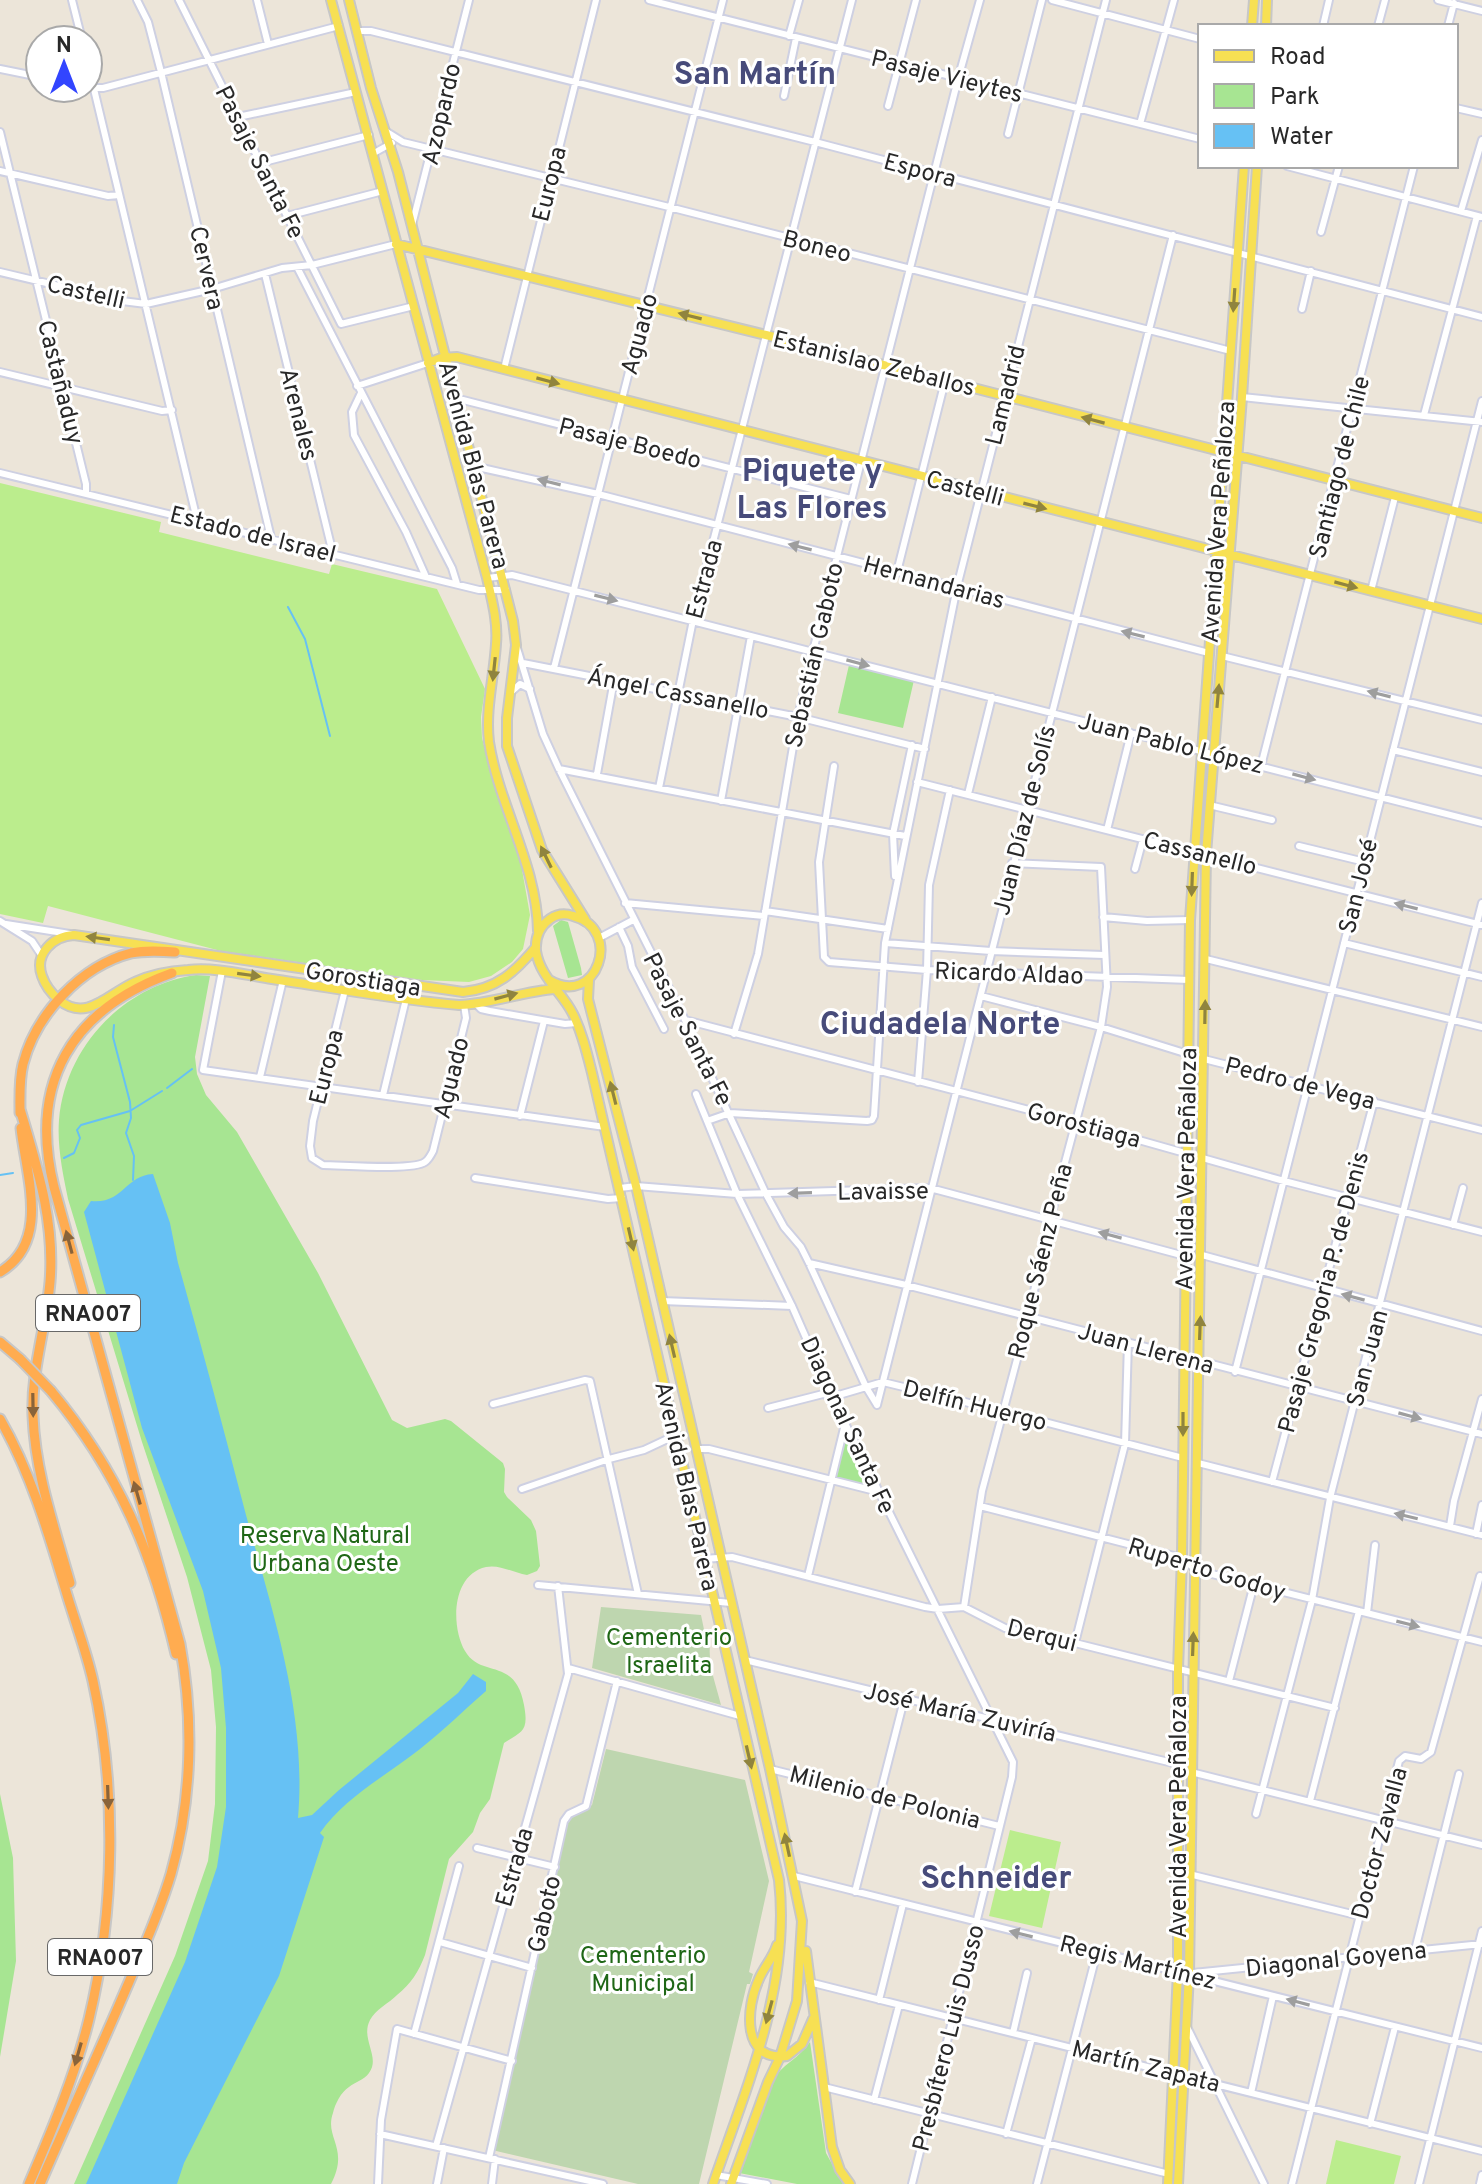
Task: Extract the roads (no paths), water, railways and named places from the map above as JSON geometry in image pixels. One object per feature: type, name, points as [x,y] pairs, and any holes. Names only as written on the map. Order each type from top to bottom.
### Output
[{"type":"highway","name":"RNA007","points":[[29,2184],[75,2066],[88,2020],[100,1962],[109,1847],[108,1791],[93,1681],[35,1444],[32,1394],[50,1285],[51,1239],[42,1181],[20,1109],[21,1073],[42,1020],[58,999],[92,972],[122,956],[148,951],[175,952]]},
{"type":"highway","name":"RNA007","points":[[40,2184],[142,1952],[171,1875],[186,1789],[187,1704],[175,1622],[54,1187],[46,1134],[53,1079],[83,1028],[99,1011],[122,995],[172,973]]},
{"type":"highway","points":[[0,1272],[21,1254],[32,1220],[20,1109]]},
{"type":"highway","name":"RNA007","points":[[0,1342],[51,1391],[79,1424],[102,1459],[138,1529],[165,1611],[187,1704]]},
{"type":"highway","name":"RNA007","points":[[0,1419],[41,1513],[93,1681]]},
{"type":"main road","name":"Avenida Blas Parera","points":[[331,0],[487,578],[497,636],[488,720],[489,740],[536,899],[538,932]]},
{"type":"main road","name":"Avenida Blas Parera","points":[[349,0],[503,575],[516,645],[507,746],[531,821],[552,870],[588,923]]},
{"type":"main road","points":[[1252,24],[1254,0]]},
{"type":"main road","points":[[1266,24],[1267,0]]},
{"type":"main road","name":"Avenida Vera Peñaloza","points":[[1168,2179],[1178,1972],[1178,1669],[1190,920],[1244,168]]},
{"type":"main road","name":"Avenida Vera Peñaloza","points":[[1178,2184],[1189,1974],[1206,854],[1257,168]]},
{"type":"main road","name":"Estanislao Zeballos","points":[[396,244],[526,274],[1482,518]]},
{"type":"main road","name":"Castelli","points":[[428,363],[445,357],[457,357],[1482,619]]},
{"type":"main road","points":[[556,915],[574,916],[588,923],[599,938],[599,964],[589,979],[576,986],[564,988],[552,985],[541,966],[536,947],[538,932],[556,915]]},
{"type":"main road","points":[[58,999],[41,974],[42,956],[55,940],[74,935]]},
{"type":"main road","name":"Gorostiaga","points":[[74,935],[452,992],[476,991],[497,984],[513,974],[536,947]]},
{"type":"main road","name":"Gorostiaga","points":[[58,999],[74,1009],[87,1009],[133,983],[194,969],[464,1005],[552,985]]},
{"type":"main road","points":[[361,992],[363,979]]},
{"type":"main road","name":"Avenida Blas Parera","points":[[589,979],[588,999],[636,1186],[802,1921],[797,2001],[780,2057],[732,2181]]},
{"type":"main road","name":"Avenida Blas Parera","points":[[552,985],[577,1023],[605,1127],[776,1865],[782,1912],[780,1960],[758,2049],[715,2179]]},
{"type":"main road","points":[[782,1912],[777,1945],[757,1981],[750,2014],[752,2040],[758,2049],[768,2055],[780,2057],[796,2050]]},
{"type":"main road","points":[[802,1921],[834,2155],[850,2184]]},
{"type":"main road","points":[[766,1968],[780,1960],[793,1960],[801,1966],[809,1982]]},
{"type":"main road","points":[[768,2082],[775,2070],[796,2050],[810,2028],[814,2010]]},
{"type":"street","points":[[72,0],[78,24]]},
{"type":"street","name":"Cervera","points":[[137,0],[148,22],[161,72],[271,538]]},
{"type":"street","name":"Pasaje Santa Fe","points":[[179,0],[341,324],[414,306]]},
{"type":"street","points":[[257,0],[268,44]]},
{"type":"street","name":"Azopardo","points":[[411,228],[469,0]]},
{"type":"street","name":"Europa","points":[[504,369],[596,0]]},
{"type":"street","name":"Pasaje Vieytes","points":[[649,0],[1198,138]]},
{"type":"street","name":"Aguado","points":[[554,668],[723,0]]},
{"type":"street","points":[[784,96],[799,0]]},
{"type":"street","name":"Estrada","points":[[659,788],[693,620],[852,0]]},
{"type":"street","points":[[888,106],[916,0]]},
{"type":"street","name":"Sebastián Gaboto","points":[[734,1034],[758,954],[798,717],[813,651],[980,0]]},
{"type":"street","points":[[1008,134],[1042,0]]},
{"type":"street","points":[[1052,0],[1198,38]]},
{"type":"street","name":"Lamadrid","points":[[730,1113],[872,1120],[885,943],[957,587],[1106,0]]},
{"type":"street","points":[[1140,124],[1174,0]]},
{"type":"street","points":[[1323,24],[1329,0]]},
{"type":"street","points":[[1379,24],[1385,0]]},
{"type":"street","points":[[1438,0],[1482,11]]},
{"type":"street","points":[[1448,24],[1454,2]]},
{"type":"street","points":[[104,85],[339,26]]},
{"type":"street","name":"Espora","points":[[356,31],[371,31],[815,142],[1482,317]]},
{"type":"street","points":[[0,69],[24,74]]},
{"type":"street","points":[[238,117],[356,92]]},
{"type":"street","points":[[95,104],[197,520]]},
{"type":"street","points":[[1458,108],[1481,114],[1482,106]]},
{"type":"street","name":"Boneo","points":[[385,130],[394,139],[403,142],[1231,351]]},
{"type":"street","name":"Castañaduy","points":[[0,132],[86,493]]},
{"type":"street","points":[[260,163],[369,135]]},
{"type":"street","points":[[1461,211],[1482,140]]},
{"type":"street","name":"Boneo","points":[[374,153],[389,144],[403,142]]},
{"type":"street","points":[[1295,168],[1479,216],[1424,415]]},
{"type":"street","points":[[1321,232],[1338,168]]},
{"type":"street","name":"Santiago de Chile","points":[[1261,766],[1413,168]]},
{"type":"street","points":[[0,171],[108,196],[119,195]]},
{"type":"street","points":[[287,216],[383,191]]},
{"type":"street","name":"Juan Díaz de Solís","points":[[877,1405],[1173,235]]},
{"type":"street","name":"Estanislao Zeballos","points":[[265,274],[396,244]]},
{"type":"street","name":"Pasaje Santa Fe","points":[[297,267],[452,568],[457,584]]},
{"type":"street","points":[[1302,309],[1311,271]]},
{"type":"street","name":"Castelli","points":[[0,272],[146,304],[265,274]]},
{"type":"street","name":"Arenales","points":[[265,274],[333,554]]},
{"type":"street","name":"Castelli","points":[[359,390],[428,363]]},
{"type":"street","points":[[0,372],[162,411],[172,410]]},
{"type":"street","points":[[897,572],[945,381]]},
{"type":"street","points":[[359,390],[352,412],[354,435],[406,532],[426,577]]},
{"type":"street","points":[[1242,397],[1479,421]]},
{"type":"street","name":"Pasaje Boedo","points":[[456,401],[463,400],[851,499]]},
{"type":"street","name":"San José","points":[[1235,1372],[1482,401]]},
{"type":"street","name":"Hernandarias","points":[[473,466],[598,494],[1209,653]]},
{"type":"street","name":"Estado de Israel","points":[[0,473],[490,592],[506,590]]},
{"type":"street","points":[[1371,591],[1395,497]]},
{"type":"street","name":"Juan Pablo López","points":[[487,578],[503,575],[573,590],[1482,823]]},
{"type":"street","points":[[721,801],[751,636]]},
{"type":"street","name":"Pasaje Santa Fe","points":[[516,645],[543,734],[559,769],[685,1020],[766,1194],[784,1227],[801,1247],[877,1405]]},
{"type":"street","points":[[1222,656],[1482,720]]},
{"type":"street","name":"Ángel Cassanello","points":[[523,663],[798,717],[925,749]]},
{"type":"street","points":[[597,774],[614,680]]},
{"type":"street","points":[[510,693],[520,684],[530,689]]},
{"type":"street","points":[[968,794],[992,697]]},
{"type":"street","points":[[1107,830],[1131,733]]},
{"type":"street","name":"Lamadrid","points":[[896,887],[893,834],[912,745]]},
{"type":"street","points":[[1393,750],[1482,772]]},
{"type":"street","points":[[823,920],[819,862],[834,766]]},
{"type":"street","points":[[559,769],[905,836]]},
{"type":"street","name":"Cassanello","points":[[917,782],[1479,924]]},
{"type":"street","points":[[918,1082],[927,970],[929,885],[950,790]]},
{"type":"street","points":[[1209,805],[1272,820]]},
{"type":"street","points":[[1135,869],[1143,839]]},
{"type":"street","points":[[1299,846],[1365,862]]},
{"type":"street","name":"Roque Sáenz Peña","points":[[964,1607],[980,1506],[1050,1219],[1101,1027],[1107,987],[1101,867],[1012,863]]},
{"type":"street","points":[[625,903],[764,914],[888,929]]},
{"type":"street","name":"San Juan","points":[[1256,1814],[1312,1600],[1330,1498],[1482,903]]},
{"type":"street","points":[[1103,917],[1147,921],[1190,920]]},
{"type":"street","points":[[599,938],[633,920]]},
{"type":"street","name":"Ricardo Aldao","points":[[823,920],[824,957],[829,962],[927,970],[1189,980]]},
{"type":"street","points":[[3,923],[74,935]]},
{"type":"street","points":[[3,923],[32,941],[42,956]]},
{"type":"street","points":[[619,927],[628,946],[632,967],[664,1029]]},
{"type":"street","points":[[885,943],[1104,955]]},
{"type":"street","points":[[1344,943],[1482,977]]},
{"type":"street","points":[[1206,959],[1482,1027]]},
{"type":"street","points":[[222,971],[203,1070],[605,1127]]},
{"type":"street","points":[[260,1077],[283,980]]},
{"type":"street","name":"Europa","points":[[345,990],[310,1146],[312,1158],[323,1165],[416,1164],[428,1160],[433,1151]]},
{"type":"street","name":"Pedro de Vega","points":[[981,996],[1101,1027],[1204,1059],[1482,1130]]},
{"type":"street","points":[[383,1095],[406,999]]},
{"type":"street","name":"Gorostiaga","points":[[476,1004],[481,1009],[544,1021],[577,1023]]},
{"type":"street","name":"Aguado","points":[[433,1151],[466,1018],[464,1005]]},
{"type":"street","name":"Gorostiaga","points":[[685,1020],[1482,1232]]},
{"type":"street","points":[[520,1116],[544,1021]]},
{"type":"street","name":"Diagonal Santa Fe","points":[[696,1094],[737,1194],[832,1397],[1010,1751]]},
{"type":"street","name":"Pasaje Gregoria P. de Denis","points":[[1272,1482],[1374,1101]]},
{"type":"street","points":[[707,1121],[730,1113]]},
{"type":"street","points":[[475,1178],[608,1199],[622,1198]]},
{"type":"street","name":"Lavaisse","points":[[620,1188],[636,1186],[737,1194],[930,1188],[1185,1256]]},
{"type":"street","points":[[1453,1225],[1463,1188]]},
{"type":"street","points":[[1202,1255],[1482,1331]]},
{"type":"street","name":"Juan Llerena","points":[[809,1263],[906,1285],[1482,1434]]},
{"type":"street","points":[[662,1301],[792,1306]]},
{"type":"street","points":[[1075,1643],[1125,1444],[1128,1342]]},
{"type":"street","points":[[493,1404],[590,1381],[638,1594]]},
{"type":"street","name":"Delfín Huergo","points":[[768,1408],[823,1394],[832,1397],[883,1382],[1183,1458]]},
{"type":"street","points":[[1450,1526],[1482,1399]]},
{"type":"street","points":[[808,1576],[845,1423]]},
{"type":"street","points":[[522,1489],[644,1450],[676,1435]]},
{"type":"street","points":[[696,1449],[709,1449],[879,1492]]},
{"type":"street","points":[[1198,1463],[1479,1534],[1482,1505]]},
{"type":"street","name":"Ruperto Godoy","points":[[980,1506],[1182,1558],[1196,1570],[1482,1642]]},
{"type":"street","points":[[1310,1801],[1363,1612],[1375,1545]]},
{"type":"street","points":[[703,1559],[732,1557],[938,1609],[964,1607]]},
{"type":"street","name":"Doctor Zavalla","points":[[1292,2184],[1401,1757],[1421,1759],[1431,1752],[1480,1576]]},
{"type":"street","points":[[1229,1681],[1254,1584]]},
{"type":"street","points":[[538,1585],[731,1603]]},
{"type":"street","name":"Estrada","points":[[437,2184],[440,2147],[463,2048],[568,1668],[558,1586]]},
{"type":"street","name":"Derqui","points":[[964,1607],[1005,1628],[1335,1708]]},
{"type":"street","name":"José María Zuviría","points":[[744,1660],[1177,1764]]},
{"type":"street","points":[[568,1668],[740,1716]]},
{"type":"street","name":"Gaboto","points":[[492,2184],[492,2159],[564,1821],[569,1814],[586,1806],[617,1681]]},
{"type":"street","points":[[855,1892],[904,1700]]},
{"type":"street","name":"Presbítero Luis Dusso","points":[[912,2184],[1013,1772],[1010,1751]]},
{"type":"street","name":"Milenio de Polonia","points":[[770,1769],[999,1826]]},
{"type":"street","points":[[1191,1772],[1482,1845]]},
{"type":"street","points":[[1415,1950],[1459,1774]]},
{"type":"street","points":[[477,1848],[555,1867]]},
{"type":"street","points":[[414,2034],[459,1866]]},
{"type":"street","points":[[1189,1874],[1360,1916]]},
{"type":"street","name":"Regis Martínez","points":[[794,1876],[1482,2048]]},
{"type":"street","points":[[879,2000],[903,1904]]},
{"type":"street","points":[[1419,2184],[1482,1931]]},
{"type":"street","points":[[440,1942],[532,1968]]},
{"type":"street","name":"Diagonal Goyena","points":[[1189,1974],[1480,1944]]},
{"type":"street","points":[[1037,2184],[1097,1952]]},
{"type":"street","points":[[1013,2033],[1027,1973]]},
{"type":"street","name":"Martín Zapata","points":[[809,1982],[1482,2151]]},
{"type":"street","points":[[1251,2093],[1273,1996]]},
{"type":"street","points":[[874,2100],[899,2005]]},
{"type":"street","points":[[1187,2027],[1264,2184]]},
{"type":"street","points":[[1370,2124],[1395,2027]]},
{"type":"street","points":[[378,2184],[380,2134],[397,2029],[512,2061]]},
{"type":"street","points":[[1006,2134],[1032,2038]]},
{"type":"street","points":[[824,2087],[1046,2143],[1168,2179]]},
{"type":"street","points":[[380,2134],[603,2184]]},
{"type":"street","points":[[1480,2184],[1482,2175]]},
{"type":"street","points":[[715,2179],[766,2184]]},
{"type":"water","points":[[153,1174],[170,1223],[178,1263],[286,1665],[297,1741],[298,1818],[312,1815],[458,1693],[473,1674],[486,1682],[486,1691],[429,1742],[353,1798],[320,1833],[324,1837],[279,1976],[184,2163],[177,2184],[86,2184],[185,1962],[217,1867],[226,1807],[226,1728],[221,1668],[203,1591],[142,1428],[84,1212],[91,1201],[111,1198],[136,1179]]},
{"type":"waterway","points":[[288,607],[305,639],[330,736]]},
{"type":"waterway","points":[[114,1025],[113,1037],[130,1102],[131,1118],[126,1133],[134,1156],[133,1180]]},
{"type":"waterway","points":[[167,1088],[192,1069]]},
{"type":"waterway","points":[[64,1158],[74,1153],[80,1138],[77,1130],[81,1125],[130,1111],[162,1091]]},
{"type":"waterway","points":[[0,1175],[13,1173]]},
{"type":"district","name":"San Martín","points":[[755,73]]},
{"type":"district","name":"Piquete y Las Flores","points":[[812,488]]},
{"type":"district","name":"Ciudadela Norte","points":[[940,1023]]},
{"type":"district","name":"Schneider","points":[[996,1877]]},
{"type":"park label","name":"Reserva Natural Urbana Oeste","points":[[325,1549]]},
{"type":"park label","name":"Cementerio Israelita","points":[[669,1651]]},
{"type":"park label","name":"Cementerio Municipal","points":[[643,1969]]}]
